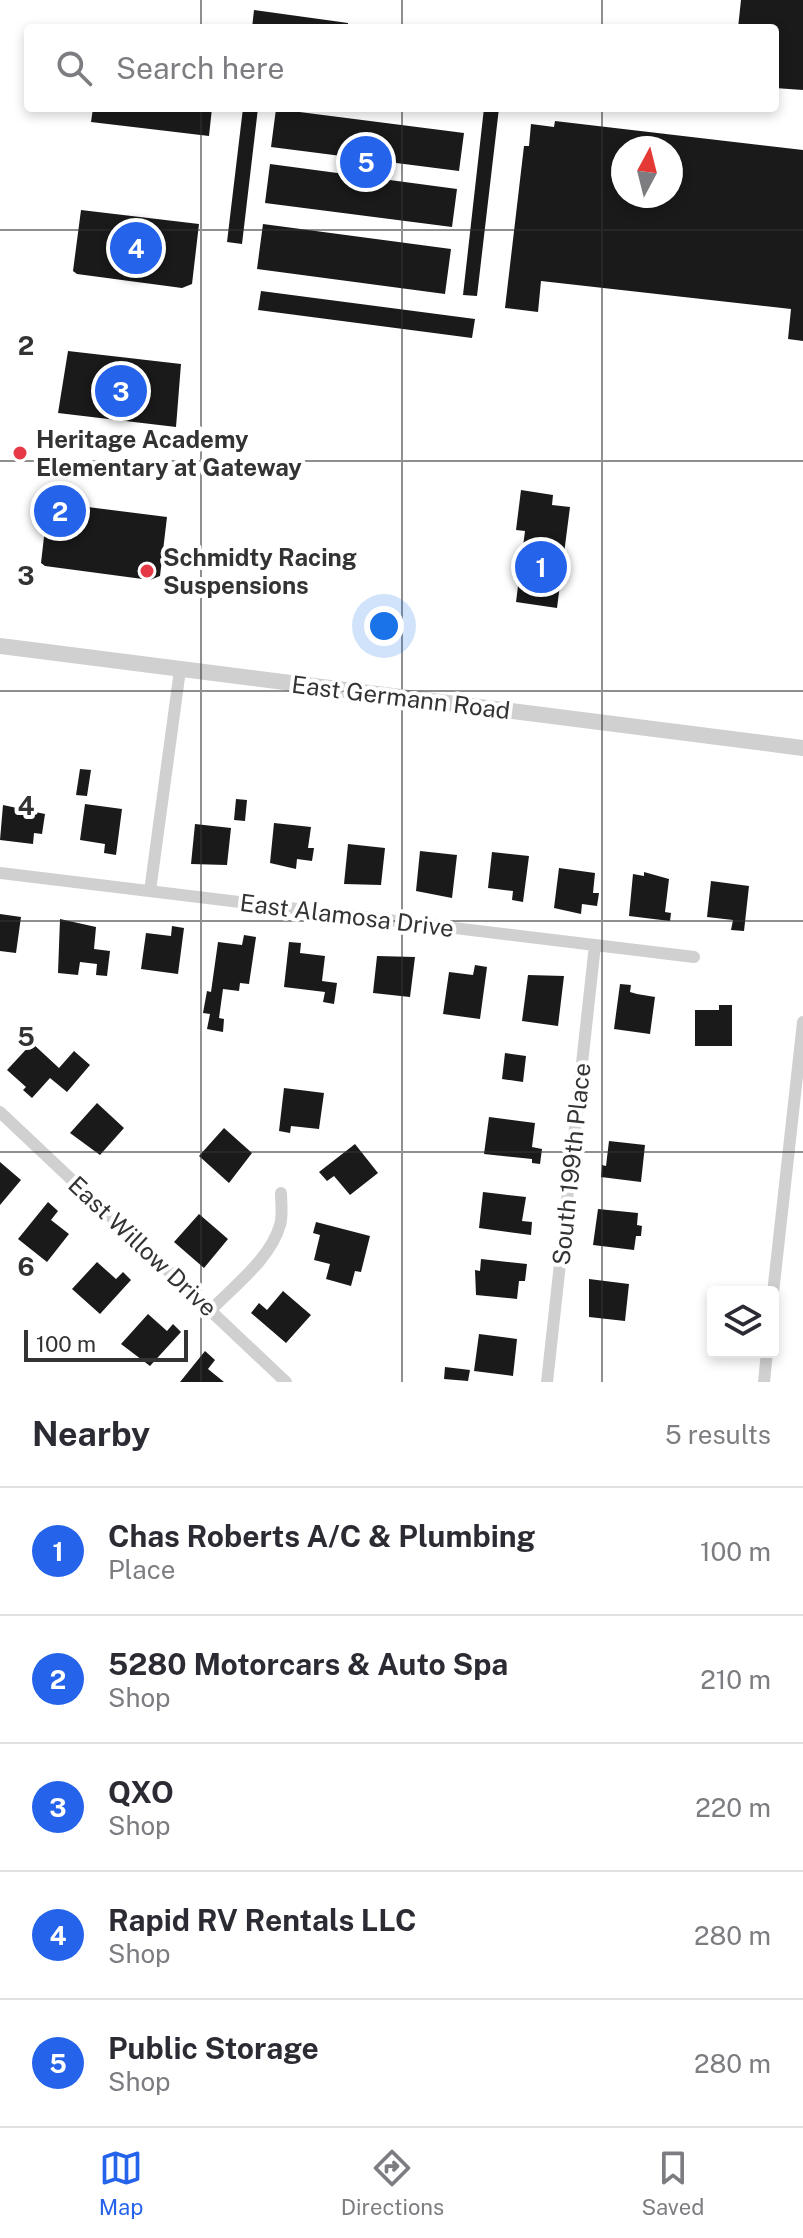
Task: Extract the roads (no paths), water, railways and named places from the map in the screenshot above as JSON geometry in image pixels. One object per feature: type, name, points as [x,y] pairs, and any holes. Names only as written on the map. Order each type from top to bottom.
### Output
[{"type":"street","name":"East Germann Road","points":[[0,646],[803,748]]},
{"type":"street","points":[[150,891],[180,670]]},
{"type":"street","name":"East Alamosa Drive","points":[[0,873],[694,957]]},
{"type":"street","name":"South 199th Place","points":[[547,1382],[595,945]]},
{"type":"street","points":[[774,1286],[803,1022]]},
{"type":"street","name":"East Willow Drive","points":[[0,1112],[286,1382]]},
{"type":"street","points":[[211,1310],[265,1252],[274,1237],[281,1224],[281,1193]]},
{"type":"street","points":[[764,1382],[766,1358]]},
{"type":"place","name":"Public Storage","points":[[366,162]]},
{"type":"place","name":"Rapid RV Rentals LLC","points":[[136,248]]},
{"type":"place","name":"QXO","points":[[121,391]]},
{"type":"place","name":"Heritage Academy Elementary at Gateway","points":[[20,453]]},
{"type":"place","name":"5280 Motorcars & Auto Spa","points":[[60,511]]},
{"type":"place","name":"Chas Roberts A/C & Plumbing","points":[[541,567]]},
{"type":"place","name":"Schmidty Racing Suspensions","points":[[147,571]]}]
